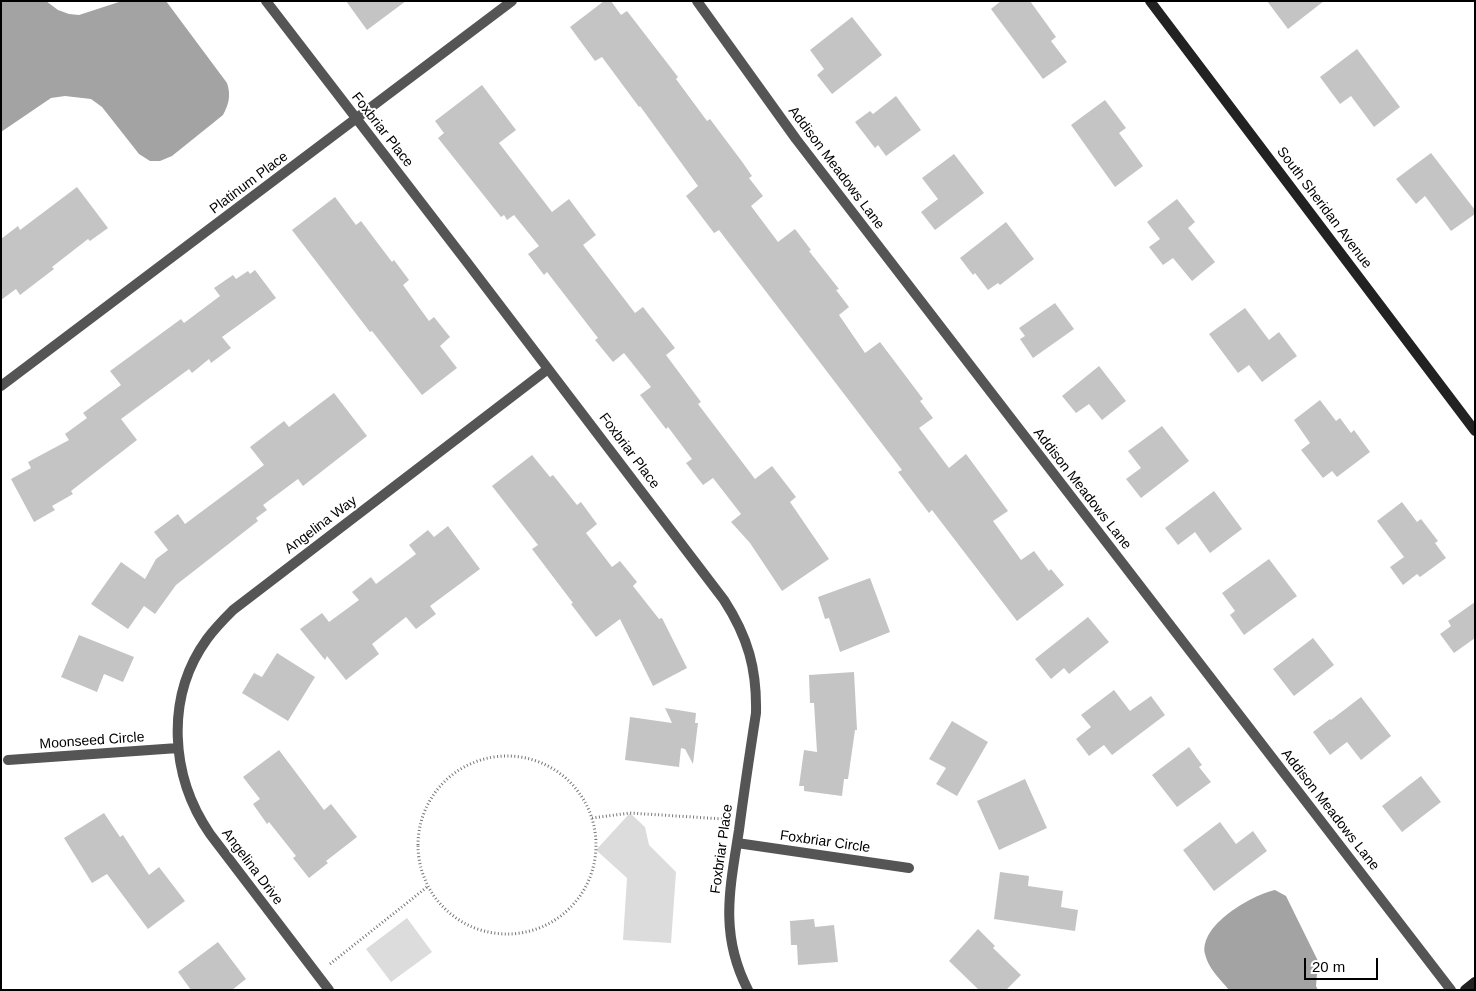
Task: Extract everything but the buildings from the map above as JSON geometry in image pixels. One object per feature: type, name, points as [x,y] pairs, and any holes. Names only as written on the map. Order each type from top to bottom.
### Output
[{"type":"street","name":"Foxbriar Place","points":[[266,1],[724,600],[740,627],[750,652],[756,695],[756,713],[729,897],[729,926],[734,953],[748,990]]},
{"type":"street","name":"Platinum Place","points":[[1,386],[512,1]]},
{"type":"street","name":"Addison Meadows Lane","points":[[696,1],[796,139],[1451,990]]},
{"type":"street","name":"South Sheridan Avenue","points":[[1150,1],[1475,432]]},
{"type":"street","name":"Angelina Way","points":[[178,748],[178,720],[184,685],[208,638],[229,614],[548,368]]},
{"type":"street","name":"Moonseed Circle","points":[[8,760],[178,748]]},
{"type":"street","name":"Angelina Drive","points":[[178,748],[187,792],[205,826],[329,990]]},
{"type":"street","name":"Foxbriar Circle","points":[[737,843],[909,868]]},
{"type":"street","points":[[1465,990],[1475,982]]},
{"type":"path","points":[[501,756],[530,759],[557,772],[578,792],[592,818],[596,847],[591,876],[576,902],[554,921],[527,932],[498,934],[469,927],[445,911],[427,887],[418,859],[418,830],[428,802],[447,779],[472,763],[501,756]]},
{"type":"path","points":[[592,818],[630,813],[740,820]]},
{"type":"path","points":[[317,974],[427,887]]},
{"type":"shaded area","points":[[1,1],[46,1],[58,10],[79,15],[122,1],[166,1],[227,83],[228,103],[223,115],[172,156],[160,161],[150,161],[139,154],[102,107],[91,99],[65,96],[51,98],[1,132]]},
{"type":"shaded area","points":[[630,813],[645,827],[649,845],[676,872],[671,943],[623,940],[627,878],[596,850]]},
{"type":"shaded area","points":[[1275,890],[1286,896],[1318,961],[1316,986],[1318,990],[1229,990],[1209,964],[1205,954],[1205,943],[1210,932],[1218,922],[1241,905]]},
{"type":"shaded area","points":[[407,918],[432,952],[391,982],[366,949]]}]
